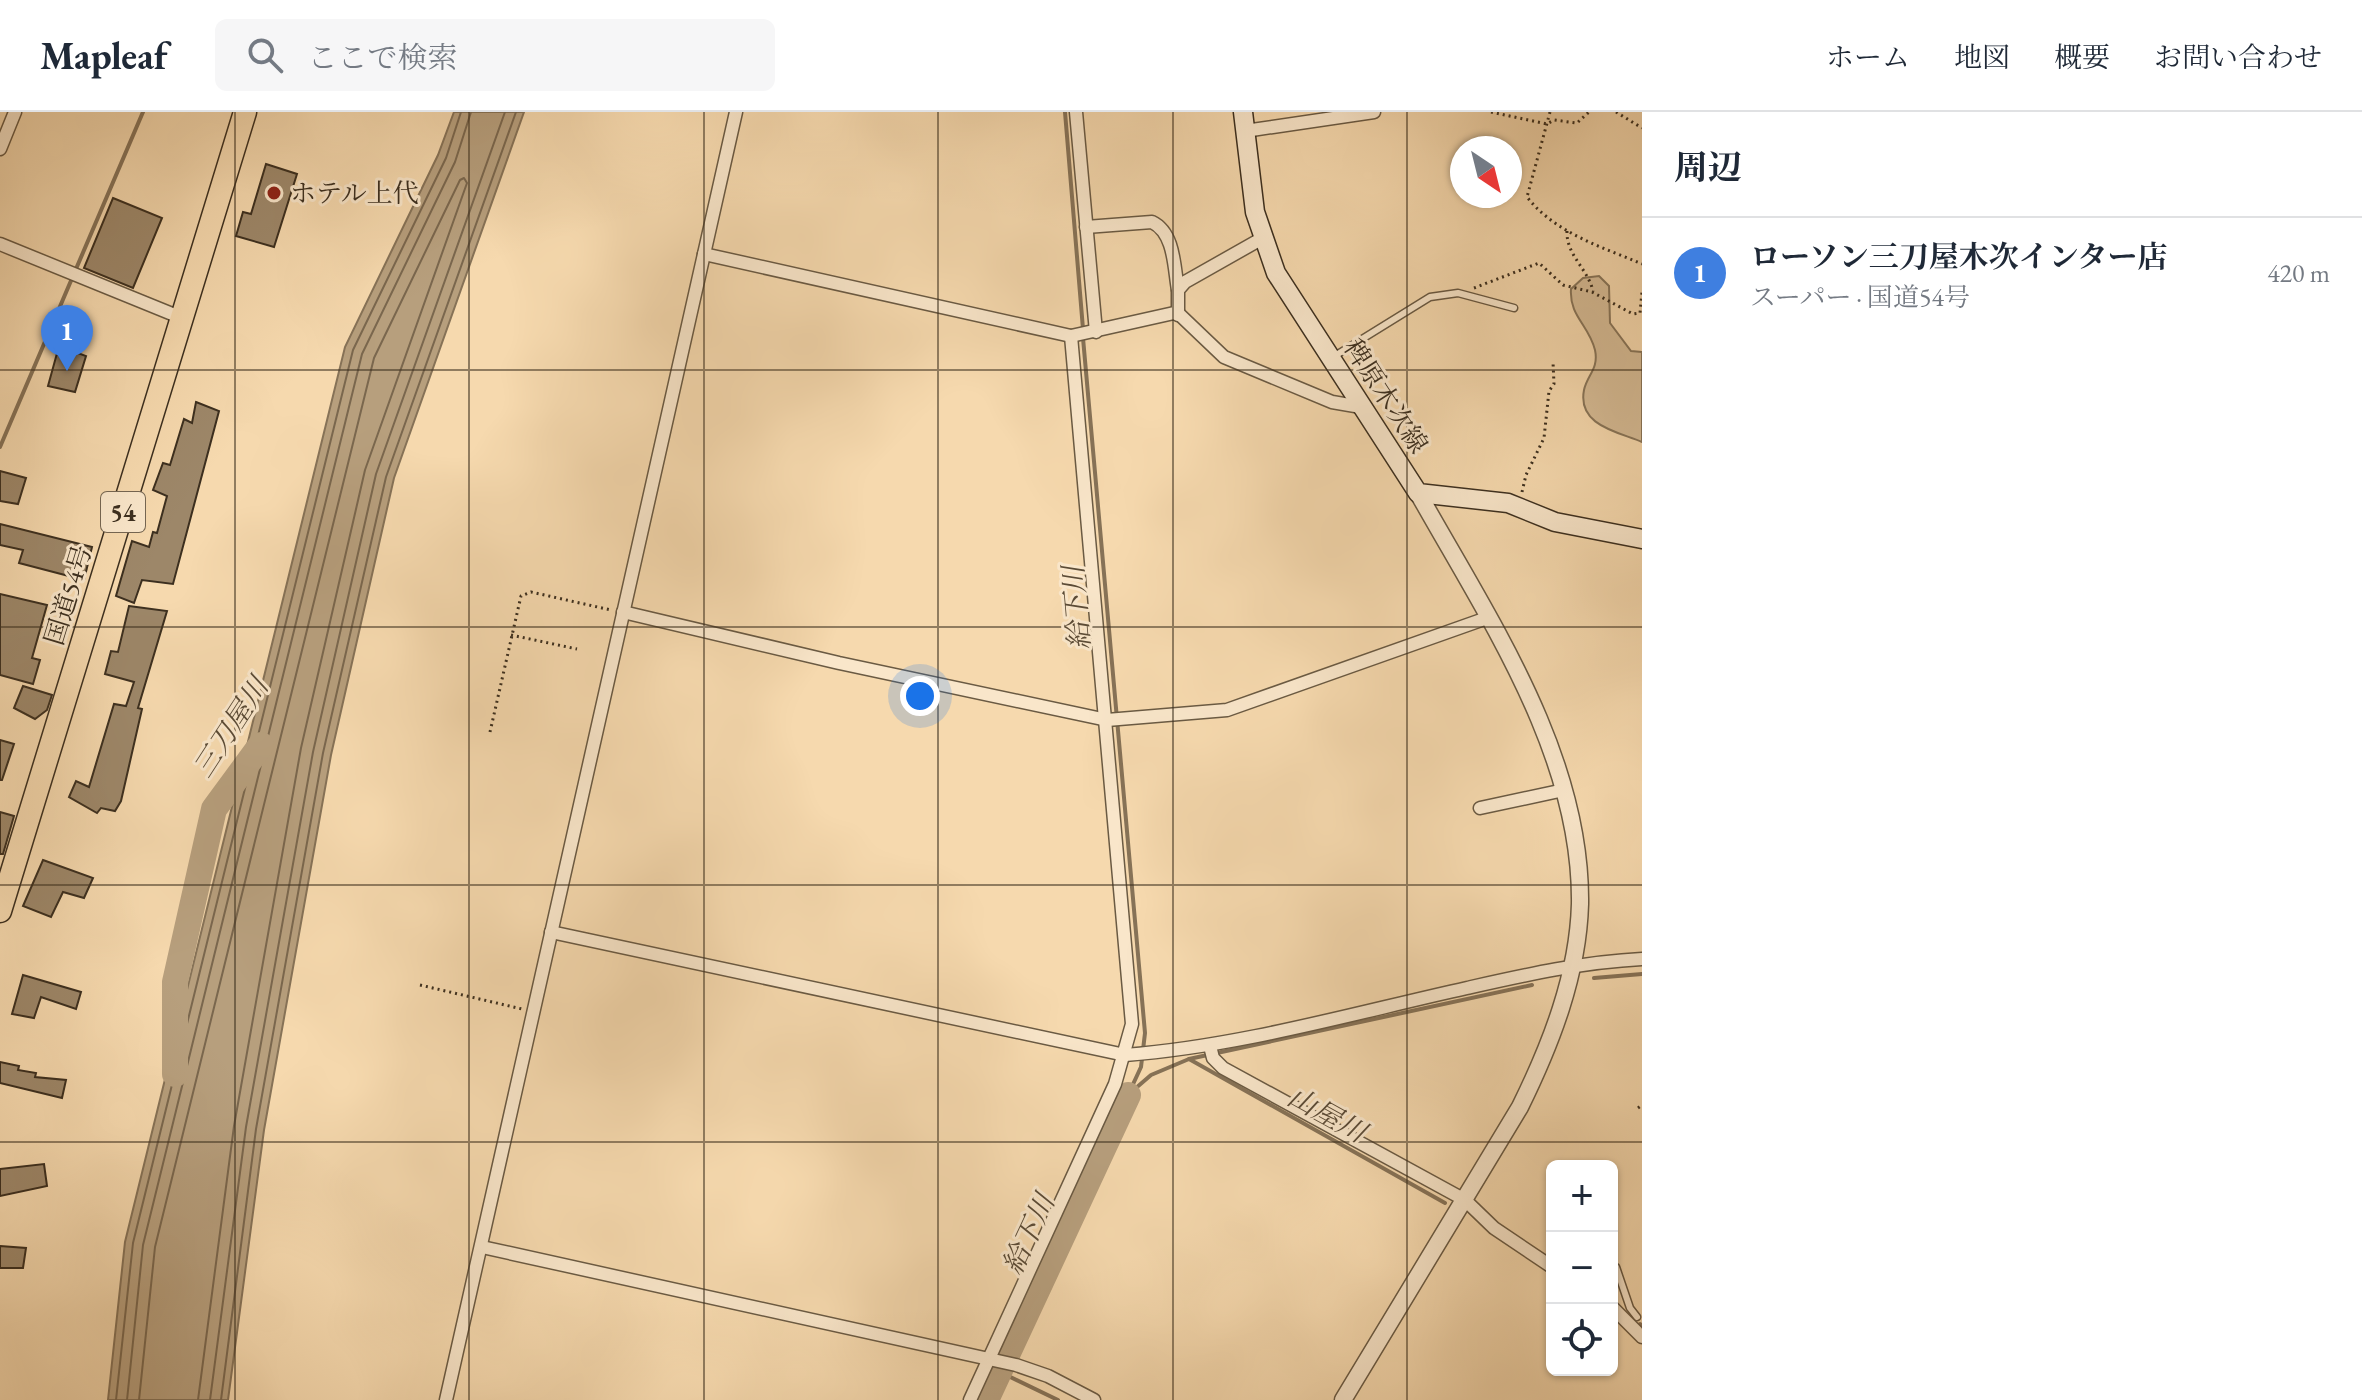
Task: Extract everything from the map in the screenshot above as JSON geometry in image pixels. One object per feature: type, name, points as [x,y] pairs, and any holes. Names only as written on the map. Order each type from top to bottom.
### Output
[{"type":"highway","name":"国道54号","points":[[0,911],[245,112]]},
{"type":"main road","name":"稗原木次線","points":[[1244,122],[1261,239],[1276,273],[1418,493],[1491,500],[1555,522],[1642,539]]},
{"type":"street","points":[[0,149],[15,112]]},
{"type":"street","points":[[446,1400],[736,112]]},
{"type":"street","points":[[1076,112],[1094,333]]},
{"type":"street","points":[[1244,122],[1374,112]]},
{"type":"street","points":[[1086,227],[1152,222],[1161,226],[1168,234],[1178,290],[1178,315],[1224,357],[1332,402],[1361,407]]},
{"type":"street","points":[[1178,290],[1185,282],[1261,239]]},
{"type":"street","points":[[0,244],[182,318]]},
{"type":"street","points":[[704,254],[1074,335],[1178,315]]},
{"type":"street","points":[[970,1400],[992,1360],[1129,1055],[1132,1024],[1114,720],[1074,335]]},
{"type":"street","points":[[1343,1400],[1465,1200],[1540,1067],[1559,1018],[1572,966],[1579,884],[1564,790],[1539,725],[1487,618],[1418,493]]},
{"type":"street","points":[[623,612],[1114,720],[1227,710],[1487,618]]},
{"type":"street","points":[[1480,808],[1564,790]]},
{"type":"street","points":[[551,932],[1129,1055],[1211,1051],[1572,966],[1642,959]]},
{"type":"street","points":[[1211,1051],[1223,1068],[1262,1091],[1465,1200],[1494,1228],[1546,1263]]},
{"type":"street","points":[[482,1247],[1016,1365],[1048,1376],[1094,1400]]},
{"type":"street","points":[[1636,1318],[1642,1337]]},
{"type":"lane","points":[[1330,359],[1418,302],[1439,294],[1464,294],[1514,308]]},
{"type":"lane","points":[[1618,1273],[1636,1318]]},
{"type":"path","points":[[1491,112],[1547,124],[1554,120],[1577,123],[1589,112]]},
{"type":"path","points":[[1550,112],[1527,197],[1536,209],[1567,231],[1642,264]]},
{"type":"path","points":[[1616,112],[1642,128]]},
{"type":"path","points":[[1567,231],[1567,247],[1585,272],[1592,292]]},
{"type":"path","points":[[1464,294],[1500,275],[1539,263],[1563,285],[1592,292],[1637,315],[1642,292]]},
{"type":"path","points":[[1515,506],[1544,438],[1549,391],[1554,384],[1553,362]]},
{"type":"path","points":[[490,732],[518,601],[531,592],[623,612]]},
{"type":"path","points":[[511,635],[577,649]]},
{"type":"path","points":[[420,985],[533,1012]]},
{"type":"shaded area","points":[[1599,276],[1609,286],[1610,323],[1631,351],[1642,352],[1642,442],[1593,420],[1584,402],[1585,385],[1596,357],[1592,341],[1573,306],[1571,289],[1583,278]]},
{"type":"water","points":[[454,112],[524,112],[394,478],[331,755],[264,1130],[228,1400],[108,1400],[125,1242],[345,347],[438,155]]},
{"type":"building","name":"ホテル上代","points":[[266,164],[297,174],[274,247],[236,236],[243,212],[251,214]]},
{"type":"building","points":[[113,198],[162,218],[133,288],[84,268]]},
{"type":"building","points":[[59,346],[86,356],[75,392],[48,386]]},
{"type":"building","points":[[196,402],[219,411],[173,584],[142,580],[134,603],[116,596],[132,541],[149,547],[153,532],[157,533],[167,496],[153,490],[163,463],[170,465],[184,419],[192,423]]},
{"type":"building","points":[[0,471],[26,478],[18,504],[0,501]]},
{"type":"building","points":[[0,524],[92,547],[84,580],[19,563],[23,550],[0,545]]},
{"type":"building","points":[[0,594],[47,605],[32,658],[40,660],[33,684],[0,675]]},
{"type":"building","points":[[129,606],[167,611],[138,708],[142,709],[121,801],[115,811],[101,808],[97,813],[69,797],[76,781],[89,787],[114,704],[126,706],[134,682],[105,674],[111,651],[118,652]]},
{"type":"building","points":[[23,686],[52,695],[47,710],[35,719],[14,708]]},
{"type":"building","points":[[0,740],[14,744],[2,780],[0,780]]},
{"type":"building","points":[[0,812],[14,816],[3,854],[0,854]]},
{"type":"building","points":[[43,860],[93,878],[84,898],[63,892],[51,917],[23,906]]},
{"type":"building","points":[[23,975],[81,992],[76,1009],[41,997],[34,1018],[12,1014]]},
{"type":"building","points":[[0,1062],[36,1073],[35,1077],[66,1080],[62,1098],[0,1083]]},
{"type":"building","points":[[44,1164],[47,1186],[0,1196],[0,1169]]},
{"type":"building","points":[[0,1246],[26,1248],[23,1268],[0,1268]]},
{"type":"waterway","points":[[0,447],[143,112]]},
{"type":"waterway","name":"給下川","points":[[1065,112],[1083,329]]},
{"type":"waterway","name":"給下川","points":[[1083,338],[1145,1033],[1141,1067],[1128,1095]]},
{"type":"waterway","name":"三刀屋川","points":[[175,1074],[175,982],[214,809],[261,745]]},
{"type":"waterway","name":"給下川","points":[[1594,978],[1642,974]]},
{"type":"waterway","name":"給下川","points":[[1129,1094],[1151,1075],[1189,1059],[1532,985]]},
{"type":"waterway","name":"山屋川","points":[[1189,1059],[1445,1203]]},
{"type":"waterway","name":"給下川","points":[[986,1400],[1128,1095]]},
{"type":"waterway","points":[[998,1371],[1058,1400]]},
{"type":"place","name":"ホテル上代","points":[[274,193]]},
{"type":"place","name":"ローソン三刀屋木次インター店","points":[[67,371]]}]
